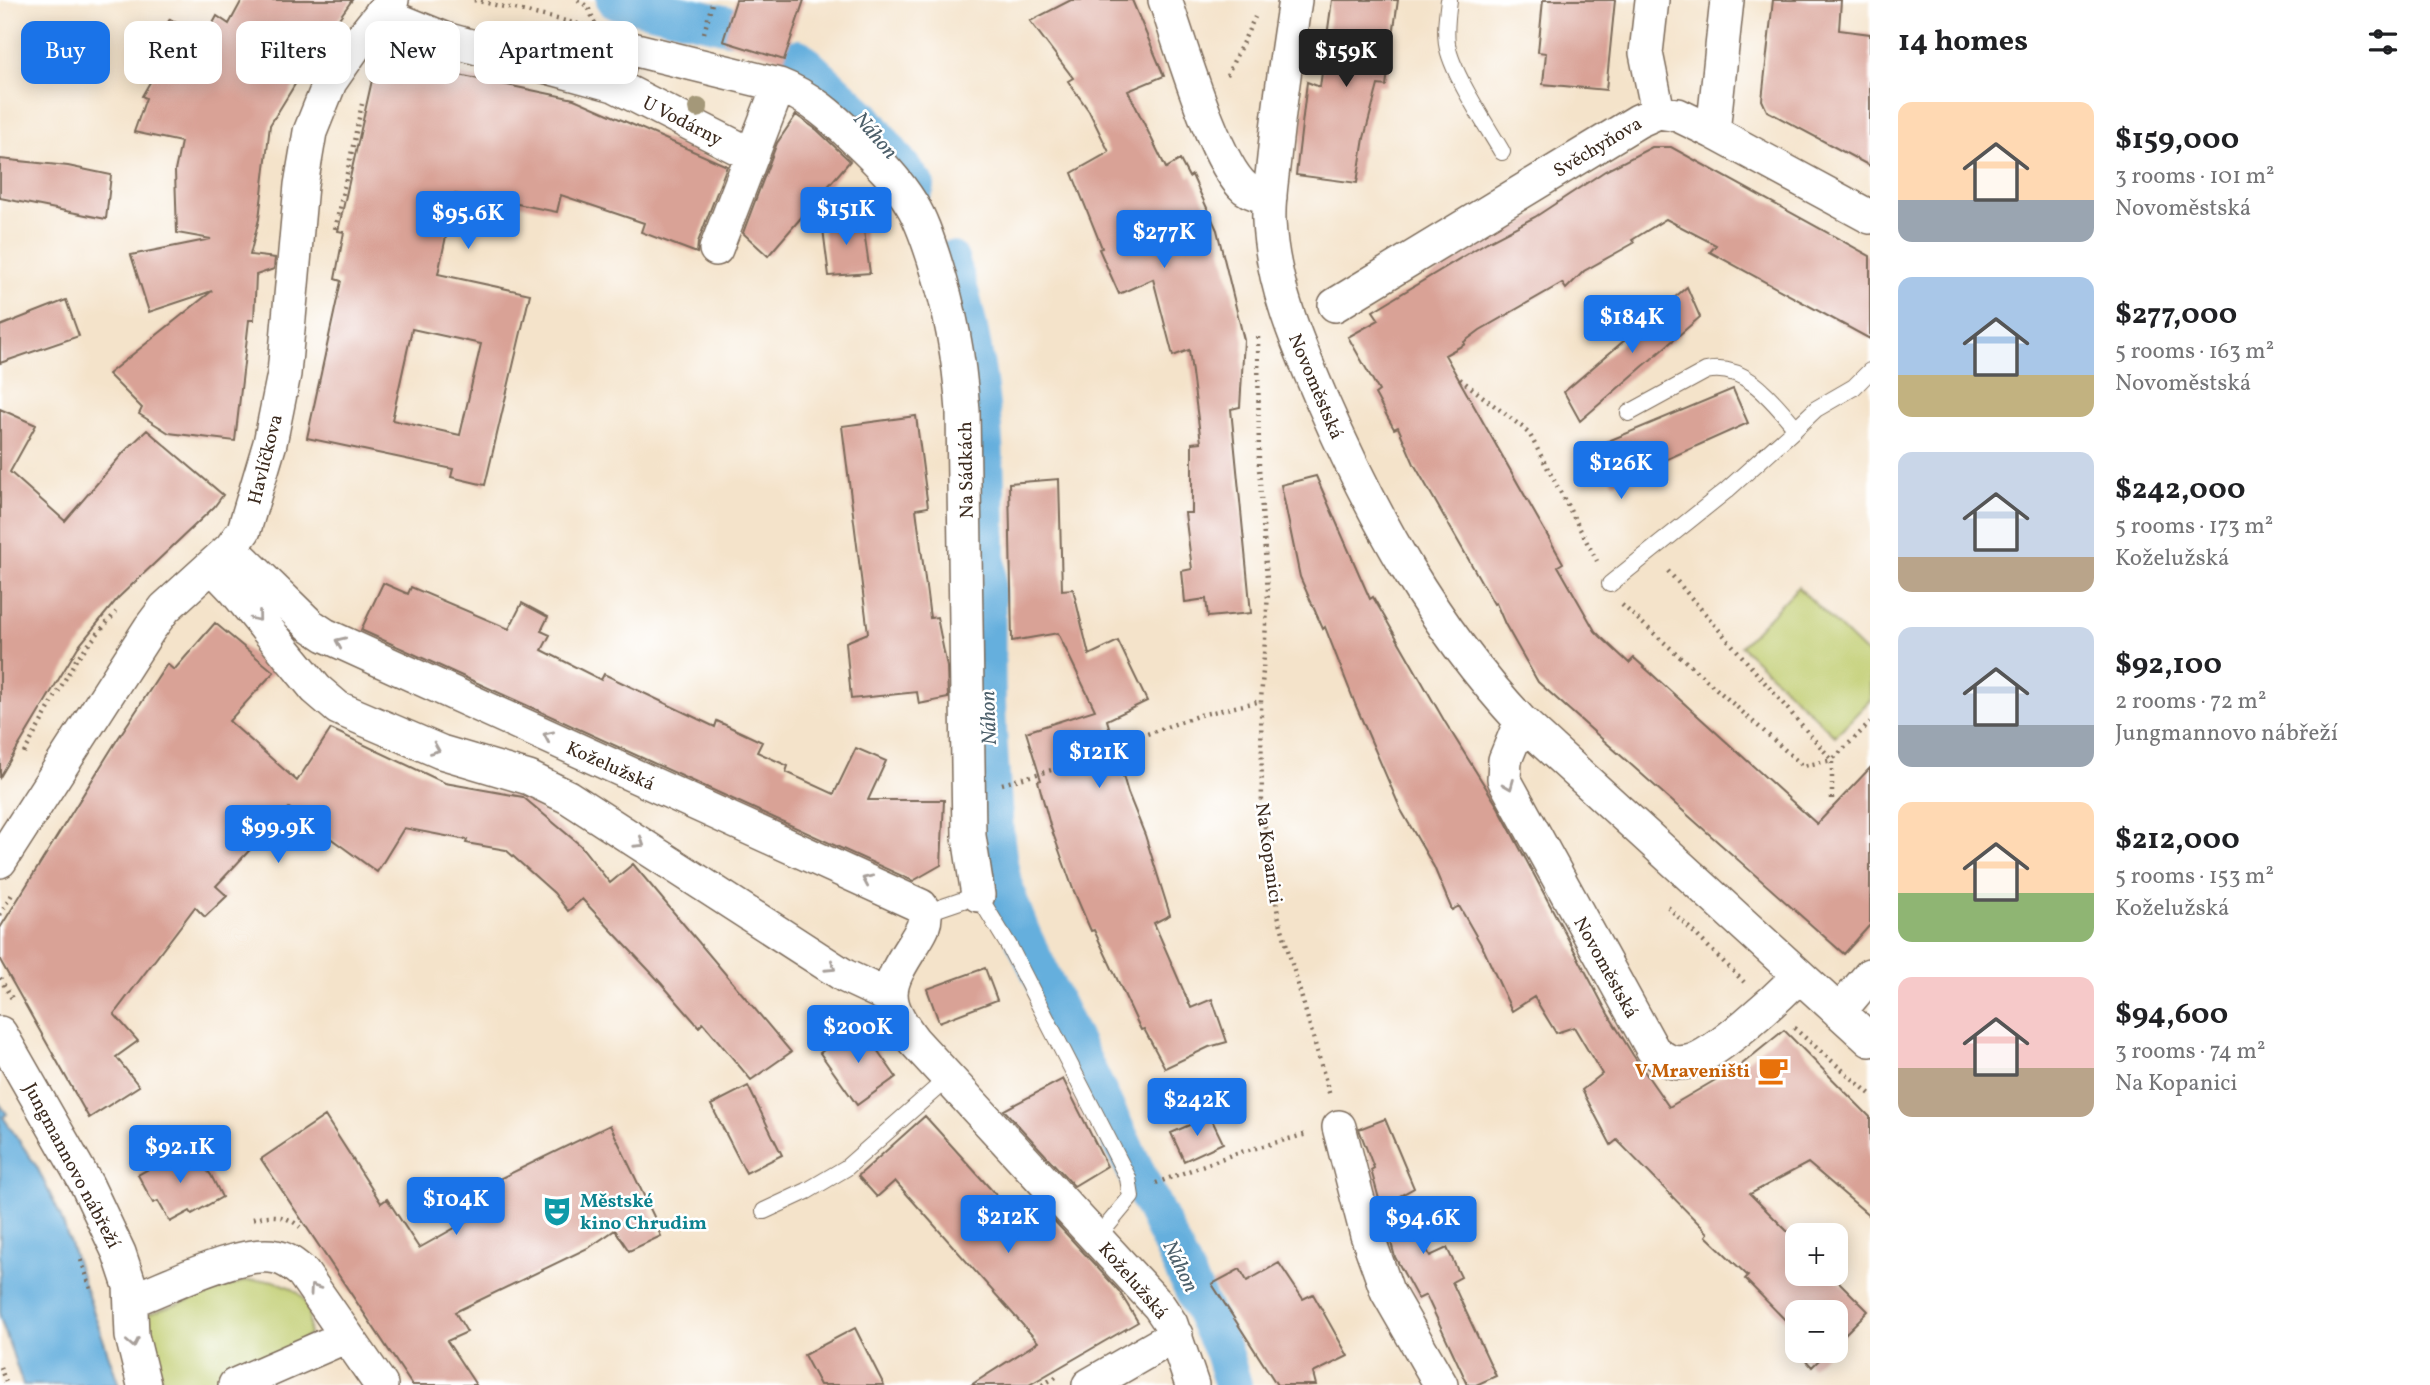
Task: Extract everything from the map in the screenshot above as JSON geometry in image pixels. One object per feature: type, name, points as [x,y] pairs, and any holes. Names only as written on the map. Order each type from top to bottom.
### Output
[{"type":"street","points":[[1166,0],[1223,156],[1236,178],[1255,194],[1270,197]]},
{"type":"street","name":"Novoměstská","points":[[1294,0],[1270,197],[1271,248],[1292,327],[1340,440],[1392,546],[1445,628],[1521,721],[1870,1040]]},
{"type":"street","points":[[1653,0],[1646,53],[1658,112]]},
{"type":"street","points":[[1713,132],[1727,0]]},
{"type":"street","name":"U Vodárny","points":[[387,6],[445,38],[614,85],[752,155]]},
{"type":"street","name":"Havlíčkova","points":[[0,861],[133,652],[165,608],[221,557],[244,530],[253,508],[279,401],[289,338],[302,175],[310,132],[330,82],[387,6]]},
{"type":"street","points":[[614,85],[624,47],[792,91],[752,155],[716,249]]},
{"type":"street","name":"Na Sádkách","points":[[792,91],[835,120],[882,166],[913,206],[927,236],[952,323],[958,357],[964,447],[969,836],[978,895]]},
{"type":"street","name":"Svěchyňova","points":[[1335,305],[1638,121],[1658,112],[1678,115],[1713,132],[1870,217]]},
{"type":"street","points":[[221,557],[234,589],[316,689],[338,708],[441,752],[529,778],[568,797],[845,976],[890,997],[894,977],[923,928],[925,913]]},
{"type":"street","name":"Koželužská","points":[[221,557],[325,635],[913,901],[925,913]]},
{"type":"street","name":"Novoměstská","points":[[1521,721],[1505,760],[1504,779],[1653,1050],[1666,1061],[1688,1062],[1707,1053],[1769,1006],[1800,976]]},
{"type":"street","points":[[1839,1012],[1870,975]]},
{"type":"street","name":"Koželužská","points":[[890,997],[893,1010],[901,1024],[948,1079],[1165,1313],[1176,1335],[1192,1385]]},
{"type":"street","name":"Jungmannovo nábřeží","points":[[10,1024],[126,1271],[132,1300],[132,1336],[144,1385]]},
{"type":"street","points":[[1339,1127],[1367,1235],[1387,1291],[1441,1385]]},
{"type":"street","points":[[132,1300],[233,1261],[262,1256],[276,1257],[291,1263],[303,1273],[381,1385]]},
{"type":"street","points":[[1089,1385],[1176,1335]]},
{"type":"street","points":[[235,1385],[347,1336]]},
{"type":"lane","points":[[1449,0],[1447,46],[1457,71],[1502,152]]},
{"type":"lane","points":[[1629,413],[1706,371],[1718,368],[1734,372],[1762,390],[1796,428]]},
{"type":"lane","points":[[1610,584],[1735,484],[1816,409],[1854,387],[1870,371]]},
{"type":"lane","points":[[1854,387],[1870,395]]},
{"type":"lane","points":[[925,913],[978,895],[1009,946],[1128,1178],[1131,1197],[1097,1238]]},
{"type":"lane","points":[[764,1210],[807,1191],[846,1168],[948,1079]]},
{"type":"path","points":[[474,0],[566,21]]},
{"type":"path","points":[[704,34],[713,0]]},
{"type":"path","points":[[1201,101],[1225,78],[1258,11]]},
{"type":"path","name":"Na Kopanici","points":[[1283,300],[1261,324],[1257,338],[1259,468],[1268,593],[1261,701],[1262,808],[1272,883],[1285,942],[1307,1009],[1339,1127]]},
{"type":"path","points":[[1651,551],[1832,760],[1832,799]]},
{"type":"path","points":[[19,762],[77,658],[120,607]]},
{"type":"path","points":[[1003,784],[1083,761],[1200,715],[1261,701]]},
{"type":"path","points":[[1832,760],[1870,723]]},
{"type":"path","points":[[0,978],[10,1024]]},
{"type":"path","points":[[1769,1006],[1870,1094]]},
{"type":"path","points":[[1165,1178],[1280,1140],[1339,1127]]},
{"type":"path","points":[[243,1223],[276,1215],[296,1223],[304,1232]]},
{"type":"path","points":[[77,1250],[94,1299]]},
{"type":"path","points":[[0,1367],[7,1385]]},
{"type":"green space","points":[[1798,587],[1870,657],[1870,700],[1835,736],[1741,646]]},
{"type":"green space","points":[[269,1280],[289,1287],[302,1297],[308,1312],[309,1334],[291,1350],[204,1385],[164,1385],[143,1327],[146,1315],[245,1281]]},
{"type":"water","points":[[0,1104],[7,1114],[3,1117],[37,1167],[60,1215],[119,1385],[23,1385],[0,1317]]},
{"type":"building","points":[[242,0],[352,0],[337,21],[236,21],[236,84],[295,84],[270,125],[259,219],[250,255],[275,258],[274,269],[256,275],[254,320],[249,320],[235,441],[169,433],[139,414],[142,408],[108,374],[212,291],[149,312],[131,255],[211,239],[177,233],[175,171],[181,142],[134,132],[146,98],[142,96],[149,84],[222,84],[222,21],[214,21],[217,16],[229,24]]},
{"type":"building","points":[[736,0],[804,0],[784,60],[723,41]]},
{"type":"building","points":[[1071,0],[1132,0],[1164,76],[1128,91],[1166,168],[1180,160],[1189,177],[1192,175],[1217,230],[1244,340],[1240,407],[1231,409],[1251,613],[1208,617],[1206,599],[1185,602],[1182,571],[1192,569],[1185,513],[1192,513],[1192,443],[1201,442],[1189,350],[1173,356],[1153,279],[1119,294],[1099,249],[1102,248],[1072,173],[1109,152],[1089,111],[1068,81],[1073,78],[1030,21]]},
{"type":"building","points":[[1332,0],[1398,0],[1386,86],[1378,85],[1364,138],[1357,183],[1296,175],[1307,82],[1320,87]]},
{"type":"building","points":[[1543,0],[1615,0],[1606,90],[1543,84],[1546,53],[1538,52]]},
{"type":"building","points":[[1773,0],[1841,0],[1839,30],[1870,34],[1870,166],[1767,111],[1762,100]]},
{"type":"building","points":[[460,75],[474,78],[474,84],[502,84],[574,99],[727,166],[698,242],[697,253],[641,232],[644,223],[561,195],[557,212],[455,194],[438,274],[530,294],[485,485],[451,477],[453,469],[307,438],[341,281],[335,279],[344,232],[338,231],[371,84],[460,84]],"holes":[[[412,329],[481,344],[460,435],[392,420]]]},
{"type":"building","points":[[796,115],[817,130],[850,161],[768,256],[743,233],[777,143]]},
{"type":"building","points":[[1652,147],[1671,147],[1870,256],[1870,339],[1710,252],[1716,245],[1666,219],[1632,240],[1634,243],[1584,271],[1566,289],[1562,283],[1480,330],[1464,342],[1465,344],[1445,355],[1563,563],[1558,566],[1601,637],[1629,663],[1634,658],[1817,824],[1870,768],[1870,925],[1844,954],[1538,682],[1496,603],[1494,604],[1414,464],[1398,427],[1394,429],[1375,394],[1379,391],[1348,337],[1379,320],[1373,311],[1487,242],[1535,217],[1605,171]]},
{"type":"building","points":[[0,159],[68,166],[111,175],[106,219],[0,198]]},
{"type":"building","points":[[862,217],[870,273],[829,276],[822,221]]},
{"type":"building","points":[[1687,287],[1700,317],[1580,421],[1564,392]]},
{"type":"building","points":[[66,300],[79,336],[0,363],[0,326]]},
{"type":"building","points":[[1733,389],[1748,423],[1614,483],[1594,447]]},
{"type":"building","points":[[0,409],[36,425],[10,472],[65,521],[124,452],[147,430],[223,495],[214,507],[118,598],[78,647],[0,777]]},
{"type":"building","points":[[916,416],[928,507],[916,509],[930,618],[937,617],[947,667],[948,698],[919,704],[917,692],[851,699],[846,642],[868,633],[842,426]]},
{"type":"building","points":[[1316,476],[1370,599],[1373,597],[1498,807],[1608,1014],[1669,1107],[1741,1065],[1784,1030],[1870,1117],[1870,1216],[1808,1163],[1750,1194],[1785,1229],[1785,1286],[1843,1286],[1868,1311],[1848,1331],[1848,1300],[1785,1300],[1785,1320],[1745,1279],[1748,1276],[1706,1236],[1708,1233],[1617,1140],[1611,1145],[1582,1090],[1602,1074],[1574,1027],[1556,1033],[1534,997],[1512,1011],[1483,948],[1459,906],[1452,910],[1434,867],[1401,810],[1325,627],[1323,629],[1300,577],[1281,485]]},
{"type":"building","points":[[1059,479],[1062,590],[1073,589],[1089,655],[1118,641],[1147,701],[1107,720],[1128,793],[1145,835],[1170,915],[1154,923],[1191,1008],[1212,999],[1227,1042],[1209,1047],[1165,1068],[1144,1029],[1141,1030],[1073,889],[1050,825],[1038,781],[1041,780],[1026,732],[1095,710],[1058,633],[1012,641],[1009,483]]},
{"type":"building","points":[[383,583],[408,594],[411,587],[509,629],[522,603],[548,617],[541,631],[550,635],[542,650],[601,680],[604,674],[715,727],[717,721],[762,742],[757,752],[788,766],[786,772],[834,794],[856,748],[886,761],[868,800],[944,800],[941,865],[913,881],[361,630]]},
{"type":"building","points":[[215,623],[274,672],[229,721],[297,781],[331,729],[445,783],[523,797],[580,845],[610,883],[633,864],[791,1052],[751,1080],[703,1023],[699,1027],[582,899],[568,911],[554,893],[506,850],[404,828],[377,872],[289,808],[216,886],[227,896],[205,917],[195,907],[114,1014],[138,1041],[116,1057],[139,1086],[89,1118],[0,960],[0,928],[167,664],[174,670]]},
{"type":"building","points":[[985,968],[997,1000],[939,1022],[927,989]]},
{"type":"building","points":[[859,1024],[896,1077],[857,1105],[820,1053]]},
{"type":"building","points":[[1063,1079],[1107,1166],[1074,1186],[1004,1110]]},
{"type":"building","points":[[748,1086],[782,1155],[746,1173],[711,1105]]},
{"type":"building","points":[[325,1116],[381,1203],[387,1199],[419,1248],[467,1221],[456,1200],[610,1125],[661,1236],[629,1251],[615,1230],[590,1247],[455,1312],[467,1332],[447,1341],[476,1385],[412,1385],[261,1159]]},
{"type":"building","points":[[925,1116],[1014,1215],[1033,1198],[1119,1291],[1138,1322],[1029,1385],[971,1385],[1038,1342],[895,1181],[877,1197],[858,1176]]},
{"type":"building","points":[[1210,1116],[1223,1143],[1184,1161],[1171,1133]]},
{"type":"building","points":[[1385,1119],[1414,1188],[1400,1196],[1430,1256],[1447,1248],[1461,1277],[1452,1282],[1496,1376],[1476,1385],[1468,1385],[1426,1295],[1418,1299],[1395,1257],[1371,1170],[1374,1168],[1359,1129]]},
{"type":"building","points":[[188,1147],[211,1175],[222,1197],[192,1214],[190,1211],[170,1222],[158,1201],[153,1203],[138,1175]]},
{"type":"building","points":[[1279,1263],[1303,1299],[1313,1294],[1348,1356],[1313,1373],[1316,1385],[1277,1385],[1212,1284],[1240,1269],[1247,1281]]},
{"type":"building","points":[[855,1328],[884,1385],[820,1385],[804,1355]]},
{"type":"waterway","name":"Náhon","points":[[615,0],[728,25]]},
{"type":"waterway","name":"Náhon","points":[[798,58],[863,118],[916,186]]},
{"type":"waterway","name":"Náhon","points":[[950,260],[968,323],[979,387],[985,451],[987,712],[995,830],[1003,882],[1023,937],[1223,1352],[1233,1385]]},
{"type":"place","name":"V Mraveništi","points":[[1773,1070]]},
{"type":"place","name":"Městské kino Chrudim","points":[[557,1211]]}]
